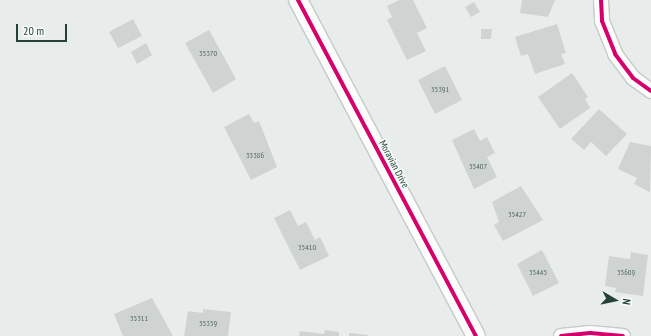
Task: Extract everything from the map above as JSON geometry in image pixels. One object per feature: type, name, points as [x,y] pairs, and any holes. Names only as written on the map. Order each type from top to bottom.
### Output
[{"type":"street","name":"Moravian Drive","points":[[298,0],[476,336]]},
{"type":"street","points":[[601,0],[602,21],[615,54],[633,78],[651,92]]},
{"type":"street","points":[[561,336],[590,332],[623,336]]},
{"type":"building","points":[[399,0],[413,0],[427,28],[417,33],[426,51],[407,60],[387,20],[392,17],[387,6]]},
{"type":"building","points":[[522,0],[555,0],[548,17],[520,13]]},
{"type":"building","points":[[474,2],[480,12],[471,17],[465,7]]},
{"type":"building","points":[[133,19],[142,36],[118,48],[109,32]]},
{"type":"building","points":[[557,24],[566,53],[561,54],[565,64],[535,74],[528,54],[521,56],[515,37]]},
{"type":"building","points":[[481,29],[492,29],[491,39],[481,39]]},
{"type":"building","points":[[209,30],[236,79],[213,93],[185,43]]},
{"type":"building","points":[[146,43],[152,55],[137,64],[131,52]]},
{"type":"building","points":[[445,66],[462,100],[435,114],[418,80]]},
{"type":"building","points":[[572,73],[588,97],[585,99],[590,108],[560,129],[538,97]]},
{"type":"building","points":[[599,109],[627,134],[606,156],[591,142],[584,150],[571,139]]},
{"type":"building","points":[[249,114],[254,123],[259,121],[277,167],[251,180],[224,127]]},
{"type":"building","points":[[474,129],[480,141],[487,137],[495,153],[487,157],[497,177],[474,189],[452,140]]},
{"type":"building","points":[[630,142],[651,146],[650,192],[634,184],[637,178],[618,169]]},
{"type":"building","points":[[521,186],[543,220],[503,241],[494,225],[499,222],[492,202]]},
{"type":"building","points":[[290,210],[298,226],[306,222],[315,240],[320,237],[329,256],[300,270],[274,218]]},
{"type":"building","points":[[542,250],[559,283],[533,296],[517,264]]},
{"type":"building","points":[[631,252],[648,255],[643,296],[615,292],[616,288],[605,286],[609,256],[630,259]]},
{"type":"building","points":[[152,298],[173,336],[123,336],[114,314]]},
{"type":"building","points":[[203,309],[231,312],[228,336],[184,336],[188,311],[203,313]]},
{"type":"building","points":[[325,330],[339,332],[339,336],[299,336],[300,331],[324,334]]},
{"type":"building","points":[[349,333],[369,335],[349,336]]},
{"type":"cycle path","points":[[298,0],[476,336]]},
{"type":"cycle path","points":[[601,0],[602,21],[615,54],[633,78],[651,91]]},
{"type":"cycle path","points":[[561,336],[590,333],[623,336]]}]
